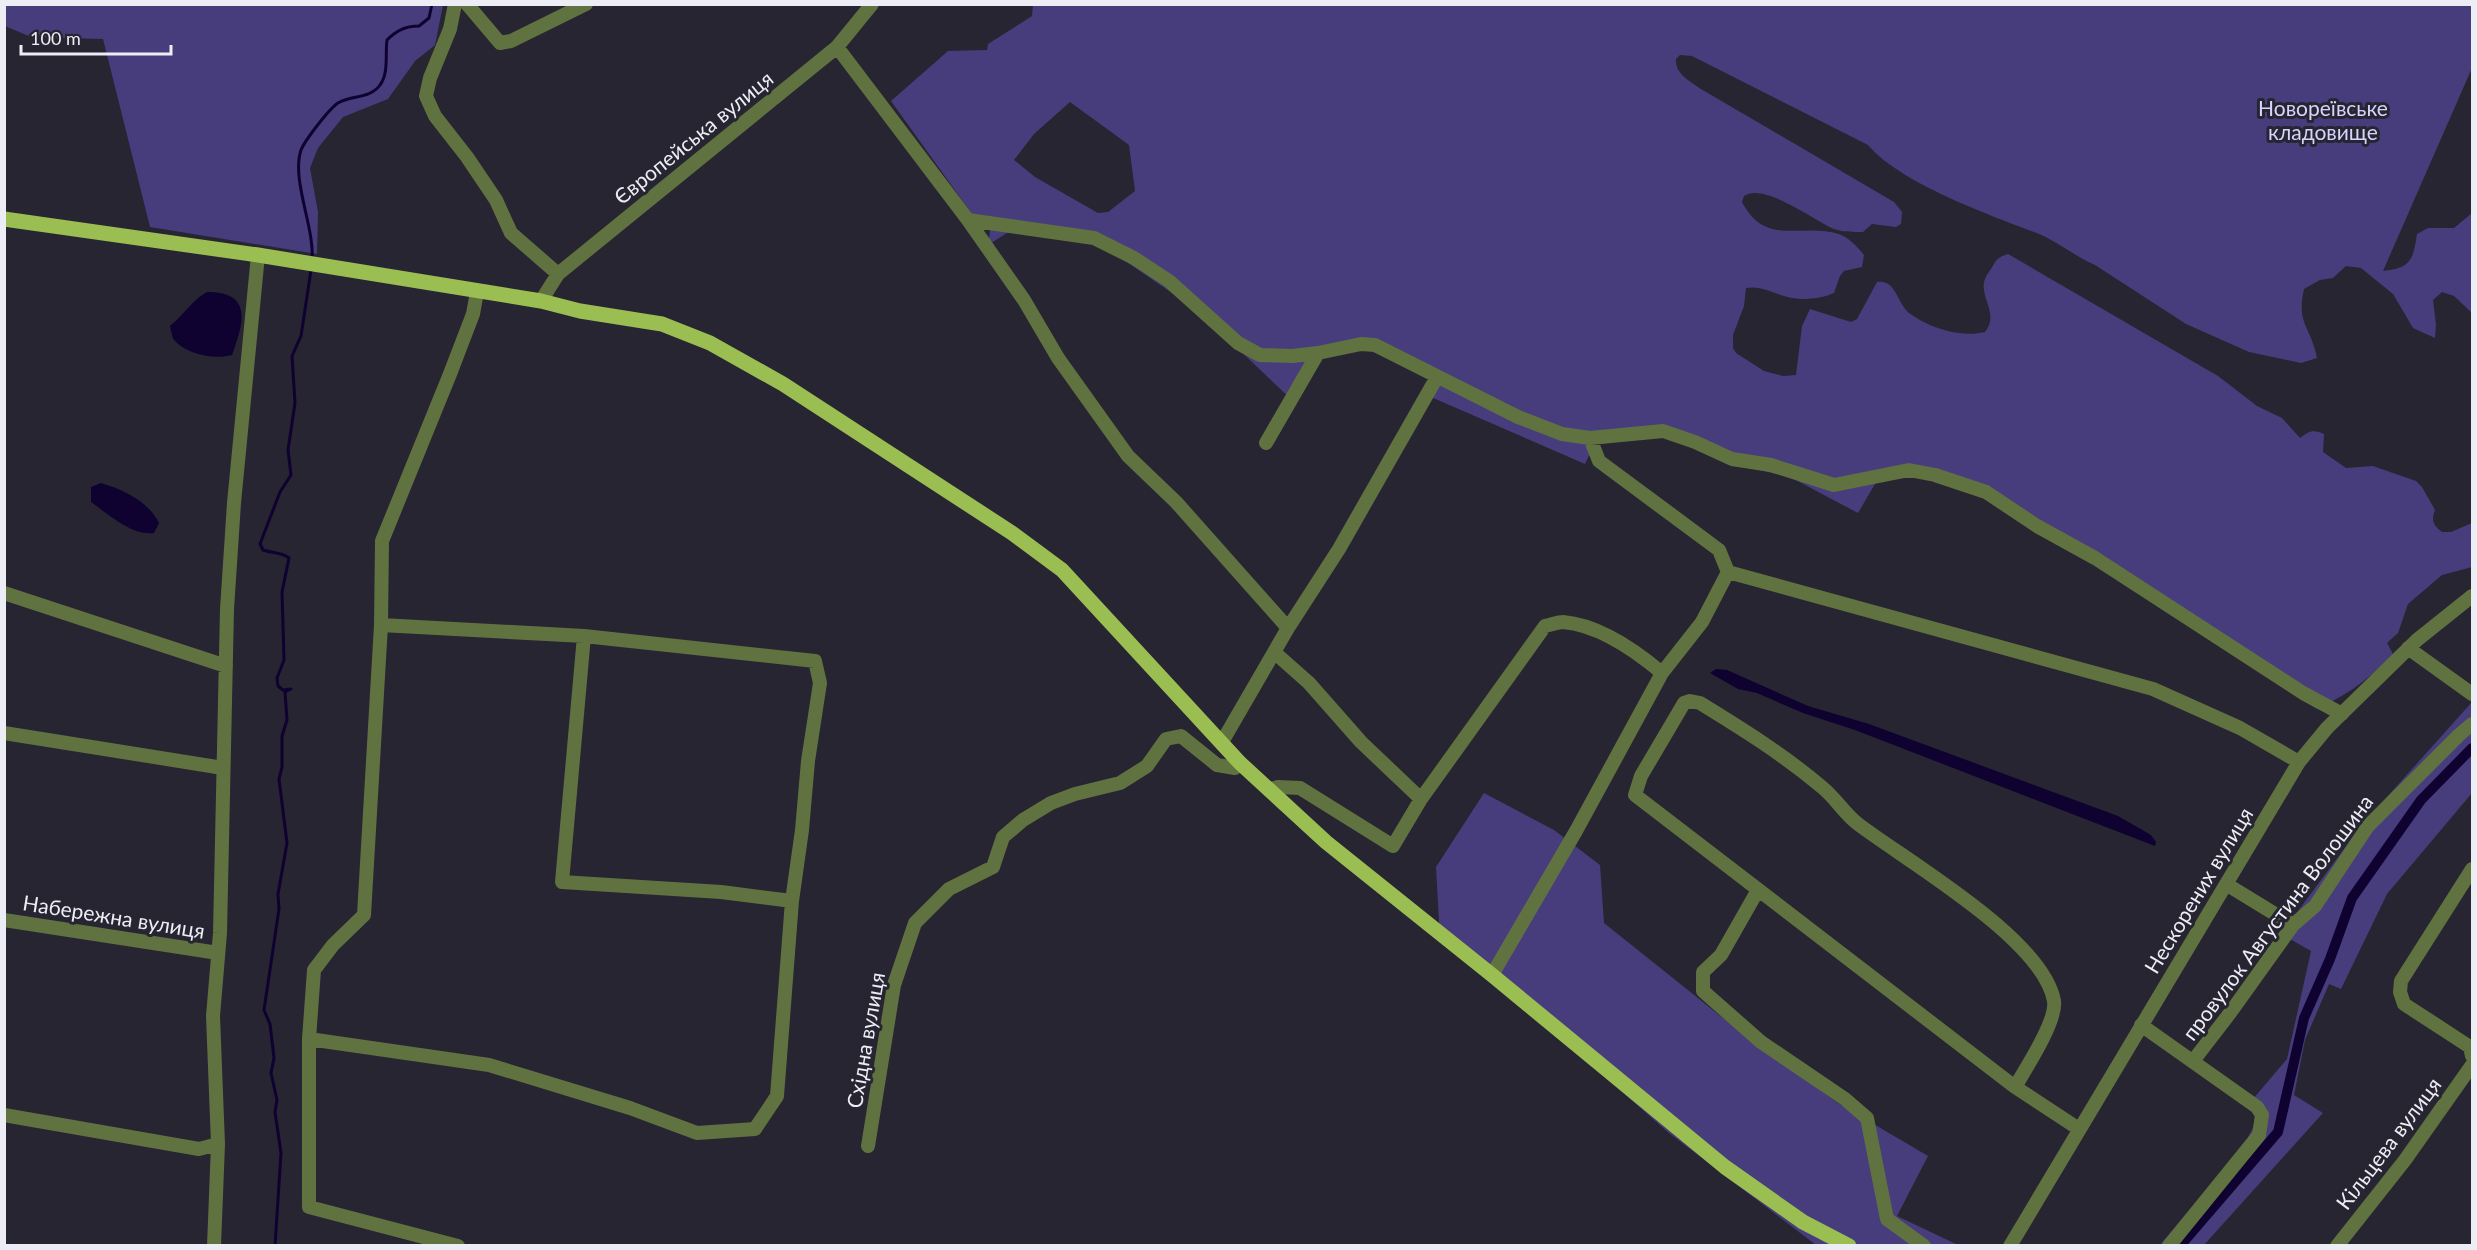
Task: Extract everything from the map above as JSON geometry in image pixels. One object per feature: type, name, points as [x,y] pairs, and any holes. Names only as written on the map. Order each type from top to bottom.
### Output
[{"type":"main road","points":[[4,219],[258,255],[541,302],[580,311],[662,324],[710,343],[793,391],[1002,526],[1062,570],[1240,763],[1326,842],[1725,1167],[1803,1222],[1849,1245]]},
{"type":"street","points":[[558,274],[511,233],[496,200],[467,157],[435,116],[426,96],[430,78],[461,5],[500,44],[511,41],[586,4]]},
{"type":"street","name":"Європейська вулиця","points":[[541,302],[558,274],[837,47],[872,4]]},
{"type":"street","points":[[837,47],[968,220],[1024,300],[1058,358],[1128,456],[1176,502],[1288,628]]},
{"type":"street","points":[[968,220],[1094,238],[1134,258],[1170,281],[1238,343],[1260,355],[1318,353],[1361,344],[1375,345],[1518,417],[1562,434],[1590,438],[1663,431],[1695,442],[1732,459],[1772,465],[1834,485],[1909,470],[1935,475],[1986,492],[2037,526],[2095,558],[2303,693],[2342,714]]},
{"type":"street","points":[[214,1245],[218,1144],[213,1016],[220,933],[226,666],[234,503],[258,255]]},
{"type":"street","points":[[458,1245],[309,1208],[309,1039],[314,970],[333,945],[364,915],[381,625],[382,541],[473,314],[477,292]]},
{"type":"street","points":[[1266,443],[1318,353]]},
{"type":"street","points":[[1222,742],[1288,628],[1339,549],[1437,377]]},
{"type":"street","points":[[1492,975],[1576,831],[1662,673],[1702,622],[1728,572],[1719,550],[1599,461],[1590,438]]},
{"type":"street","points":[[1728,572],[2153,689],[2240,728],[2300,762]]},
{"type":"street","points":[[4,593],[226,666]]},
{"type":"street","name":"Нескорених вулиця","points":[[2010,1245],[2300,762],[2342,714],[2408,648],[2472,596]]},
{"type":"street","points":[[1269,790],[1278,787],[1300,788],[1393,846],[1421,799],[1545,626],[1562,622],[1598,632],[1645,659],[1662,673]]},
{"type":"street","points":[[309,1039],[489,1065],[630,1108],[697,1133],[755,1129],[777,1096],[792,901],[802,830],[808,761],[820,683],[814,661],[584,636],[381,625]]},
{"type":"street","points":[[584,636],[562,882],[721,892],[792,901]]},
{"type":"street","points":[[2408,648],[2472,694]]},
{"type":"street","points":[[1274,652],[1309,683],[1361,742],[1421,799]]},
{"type":"street","points":[[2015,1087],[2036,1051],[2048,1025],[2054,1003],[2049,983],[2015,940],[1966,900],[1856,822],[1825,790],[1772,747],[1700,703],[1690,701],[1684,703],[1641,776],[1635,795],[2015,1087],[2079,1129]]},
{"type":"street","name":"провулок Августина Волошина","points":[[2193,1061],[2293,925],[2315,906],[2368,826],[2472,724]]},
{"type":"street","points":[[4,733],[223,768]]},
{"type":"street","name":"Східна вулиця","points":[[868,1146],[894,986],[915,922],[949,889],[993,867],[1003,837],[1023,820],[1051,803],[1075,794],[1120,783],[1147,766],[1166,739],[1181,736],[1217,765],[1235,768],[1240,763]]},
{"type":"street","points":[[2472,869],[2401,981],[2400,992],[2404,1004],[2470,1047],[2472,1056]]},
{"type":"street","points":[[2226,884],[2293,925]]},
{"type":"street","points":[[1758,890],[1721,955],[1703,972],[1703,991],[1761,1042],[1845,1099],[1867,1118],[1887,1219],[1924,1245]]},
{"type":"street","name":"Набережна вулиця","points":[[4,920],[218,953]]},
{"type":"street","points":[[2141,1025],[2257,1107],[2262,1115],[2259,1135],[2169,1245]]},
{"type":"street","name":"Кільцева вулиця","points":[[2337,1245],[2405,1160],[2472,1065]]},
{"type":"street","points":[[4,1115],[199,1149],[218,1144]]},
{"type":"green space","points":[[4,5],[443,5],[435,45],[415,61],[388,99],[343,117],[318,148],[310,168],[318,212],[317,254],[150,227],[103,39],[31,37],[5,26]]},
{"type":"green space","name":"Новореївське кладовище","points":[[1033,5],[2472,5],[2472,68],[2383,271],[2400,268],[2409,261],[2417,234],[2428,228],[2454,228],[2472,213],[2472,313],[2454,296],[2442,292],[2433,300],[2435,338],[2413,328],[2393,294],[2361,268],[2346,266],[2333,278],[2320,280],[2304,289],[2303,318],[2317,358],[2301,363],[2249,352],[2186,324],[2095,265],[2050,239],[1969,207],[1922,184],[1882,159],[1868,145],[1692,56],[1680,55],[1676,59],[1676,64],[1688,80],[1701,89],[1894,202],[1902,212],[1901,224],[1896,227],[1872,224],[1863,232],[1844,231],[1834,229],[1776,198],[1753,193],[1744,196],[1742,202],[1762,225],[1786,231],[1812,230],[1839,234],[1853,243],[1864,255],[1862,267],[1844,271],[1834,293],[1824,297],[1797,299],[1758,288],[1746,288],[1744,306],[1733,335],[1733,348],[1736,353],[1764,371],[1783,376],[1796,375],[1802,326],[1810,309],[1851,322],[1857,319],[1877,282],[1888,284],[1905,309],[1926,323],[1955,333],[1985,332],[1989,326],[1990,313],[1984,280],[1996,261],[2008,254],[2218,376],[2257,406],[2282,418],[2300,438],[2311,432],[2324,434],[2323,452],[2346,468],[2373,466],[2416,481],[2435,510],[2434,522],[2442,532],[2451,532],[2472,523],[2472,567],[2442,575],[2408,604],[2398,633],[2387,643],[2393,654],[2358,685],[2317,709],[2087,558],[1960,485],[1882,472],[1858,513],[1790,477],[1732,464],[1662,433],[1598,437],[1585,464],[1424,394],[1431,380],[1386,352],[1363,341],[1351,341],[1330,352],[1313,370],[1292,400],[1197,310],[1084,233],[1018,226],[988,245],[992,218],[972,214],[891,101],[948,51],[987,50],[988,44],[1032,16]],"holes":[[[1070,102],[1129,145],[1135,191],[1108,212],[1098,213],[1035,177],[1014,160],[1034,134]]]},
{"type":"green space","points":[[2472,702],[2472,793],[2387,894],[2341,989],[2329,984],[2305,1040],[2294,1095],[2323,1113],[2204,1245],[2159,1246],[2244,1145],[2258,1118],[2253,1099],[2287,1059],[2311,951],[2281,934],[2361,826]]},
{"type":"green space","points":[[1484,793],[1554,830],[1600,865],[1604,923],[1758,1046],[1838,1103],[1928,1156],[1897,1216],[1958,1245],[1816,1245],[1669,1133],[1565,1042],[1440,939],[1436,867]]},
{"type":"shaded area","points":[[207,292],[222,293],[232,297],[238,304],[241,321],[232,355],[217,357],[201,355],[179,345],[173,339],[170,326]]},
{"type":"shaded area","points":[[101,483],[127,493],[149,508],[159,523],[154,533],[129,528],[91,502],[91,487]]},
{"type":"shaded area","points":[[1716,669],[1727,670],[1808,706],[1869,724],[2118,816],[2151,835],[2156,842],[2155,846],[1855,730],[1803,713],[1757,693],[1738,689],[1710,673]]},
{"type":"waterway","points":[[312,260],[312,247],[299,175],[301,150],[329,111],[338,103],[371,93],[380,85],[386,69],[387,40],[401,30],[419,26],[429,18],[432,4]]},
{"type":"waterway","points":[[275,1246],[281,1153],[275,1112],[277,1100],[271,1073],[274,1058],[270,1024],[264,1010],[279,909],[278,894],[287,843],[279,779],[282,767],[282,736],[287,720],[285,692],[291,689],[283,690],[278,686],[277,678],[284,660],[282,592],[289,558],[263,550],[260,544],[280,492],[291,475],[288,450],[295,403],[292,356],[301,336],[311,270]]},
{"type":"waterway","points":[[2180,1246],[2278,1132],[2304,1018],[2330,959],[2352,898],[2421,800],[2472,748]]}]
